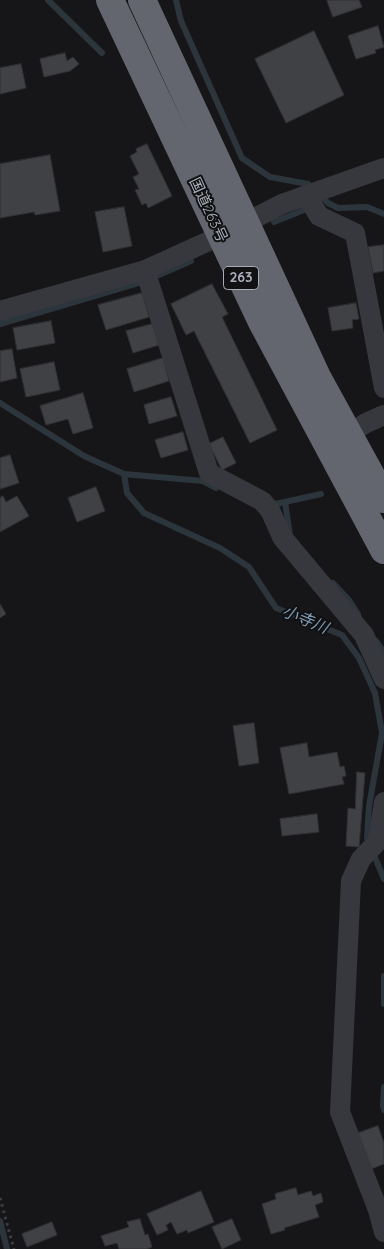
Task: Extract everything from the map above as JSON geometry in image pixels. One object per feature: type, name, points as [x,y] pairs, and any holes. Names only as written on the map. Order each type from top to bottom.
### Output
[{"type":"highway","name":"国道263号","points":[[110,0],[262,322],[384,550]]},
{"type":"highway","name":"国道263号","points":[[142,0],[317,377],[384,499]]},
{"type":"street","points":[[0,311],[144,270],[220,236],[282,204],[384,168]]},
{"type":"street","points":[[308,196],[319,216],[356,233],[384,388]]},
{"type":"street","points":[[144,270],[208,473],[266,506],[282,537],[364,635],[384,678]]},
{"type":"street","points":[[349,434],[366,423],[384,415]]},
{"type":"street","points":[[384,802],[378,841],[362,859],[351,880],[340,1112],[378,1210],[384,1232]]},
{"type":"path","points":[[0,1198],[14,1249]]},
{"type":"building","points":[[327,0],[359,0],[362,7],[333,17]]},
{"type":"building","points":[[378,26],[384,47],[375,50],[376,53],[356,59],[348,36]]},
{"type":"building","points":[[314,31],[344,95],[286,123],[255,59]]},
{"type":"building","points":[[65,53],[67,61],[73,57],[79,64],[70,71],[44,77],[40,59]]},
{"type":"building","points":[[21,64],[26,88],[0,94],[0,68]]},
{"type":"building","points":[[147,144],[172,196],[148,208],[146,203],[142,205],[135,190],[139,189],[133,177],[139,174],[130,156],[137,152],[136,149]]},
{"type":"building","points":[[50,155],[60,211],[35,215],[34,212],[0,218],[0,164]]},
{"type":"building","points":[[124,207],[132,246],[103,252],[95,212]]},
{"type":"building","points":[[384,245],[384,271],[373,273],[368,247]]},
{"type":"building","points":[[212,284],[228,314],[222,317],[277,430],[250,443],[194,331],[186,335],[171,304]]},
{"type":"building","points":[[142,293],[149,317],[106,330],[98,305]]},
{"type":"building","points":[[356,303],[359,319],[352,320],[353,328],[332,331],[328,308]]},
{"type":"building","points":[[51,321],[55,343],[17,350],[13,328]]},
{"type":"building","points":[[152,324],[159,345],[133,353],[126,331]]},
{"type":"building","points":[[12,349],[17,378],[0,382],[0,351]]},
{"type":"building","points":[[163,358],[169,381],[134,392],[127,369]]},
{"type":"building","points":[[54,362],[60,390],[26,397],[20,369]]},
{"type":"building","points":[[83,393],[93,428],[73,434],[68,419],[46,425],[40,406]]},
{"type":"building","points":[[171,397],[177,416],[149,424],[144,405]]},
{"type":"building","points":[[183,432],[188,450],[161,458],[155,440]]},
{"type":"building","points":[[223,437],[236,463],[222,470],[209,444]]},
{"type":"building","points":[[10,455],[19,483],[0,489],[0,458]]},
{"type":"building","points":[[96,487],[105,511],[77,522],[68,498]]},
{"type":"building","points":[[3,496],[6,502],[17,496],[29,516],[0,532],[0,498]]},
{"type":"building","points":[[0,604],[6,614],[0,618]]},
{"type":"building","points":[[254,723],[259,763],[239,766],[233,726]]},
{"type":"building","points":[[307,743],[309,757],[337,752],[340,767],[344,766],[346,776],[342,777],[344,784],[289,794],[280,748]]},
{"type":"building","points":[[357,772],[365,773],[359,847],[346,846],[348,808],[355,809]]},
{"type":"building","points":[[317,814],[319,832],[282,836],[280,819]]},
{"type":"building","points":[[378,1126],[384,1143],[384,1164],[371,1169],[358,1133]]},
{"type":"building","points":[[296,1188],[298,1195],[311,1191],[313,1196],[321,1193],[323,1202],[315,1205],[319,1217],[271,1234],[262,1204],[276,1199],[275,1194]]},
{"type":"building","points":[[201,1191],[214,1222],[188,1233],[187,1230],[177,1234],[171,1222],[166,1225],[168,1230],[157,1235],[147,1214]]},
{"type":"building","points":[[140,1219],[145,1235],[148,1234],[152,1247],[147,1249],[119,1249],[117,1243],[105,1246],[101,1236],[129,1227],[127,1222]]},
{"type":"building","points":[[232,1219],[241,1240],[222,1249],[212,1227]]},
{"type":"building","points":[[52,1222],[57,1235],[27,1247],[22,1234]]},
{"type":"waterway","points":[[48,0],[102,53]]},
{"type":"waterway","points":[[176,0],[181,21],[242,158],[270,177],[308,184],[328,203],[338,208],[367,207],[384,214]]},
{"type":"waterway","points":[[274,222],[309,208]]},
{"type":"waterway","points":[[159,275],[191,261]]},
{"type":"waterway","points":[[0,324],[145,281]]},
{"type":"waterway","name":"小寺川","points":[[0,403],[84,456],[124,474],[127,493],[144,513],[220,548],[249,567],[276,608],[342,635],[359,658],[375,693],[382,733],[369,806],[367,838],[384,879]]},
{"type":"waterway","points":[[124,474],[203,481],[216,488]]},
{"type":"waterway","points":[[271,505],[321,494]]},
{"type":"waterway","points":[[285,502],[290,535]]},
{"type":"waterway","points":[[333,583],[349,600],[358,614]]},
{"type":"waterway","points":[[376,641],[384,652]]},
{"type":"waterway","name":"小寺川","points":[[384,976],[384,1004]]},
{"type":"waterway","name":"小寺川","points":[[384,1087],[384,1110]]},
{"type":"waterway","points":[[0,1221],[7,1249]]}]
